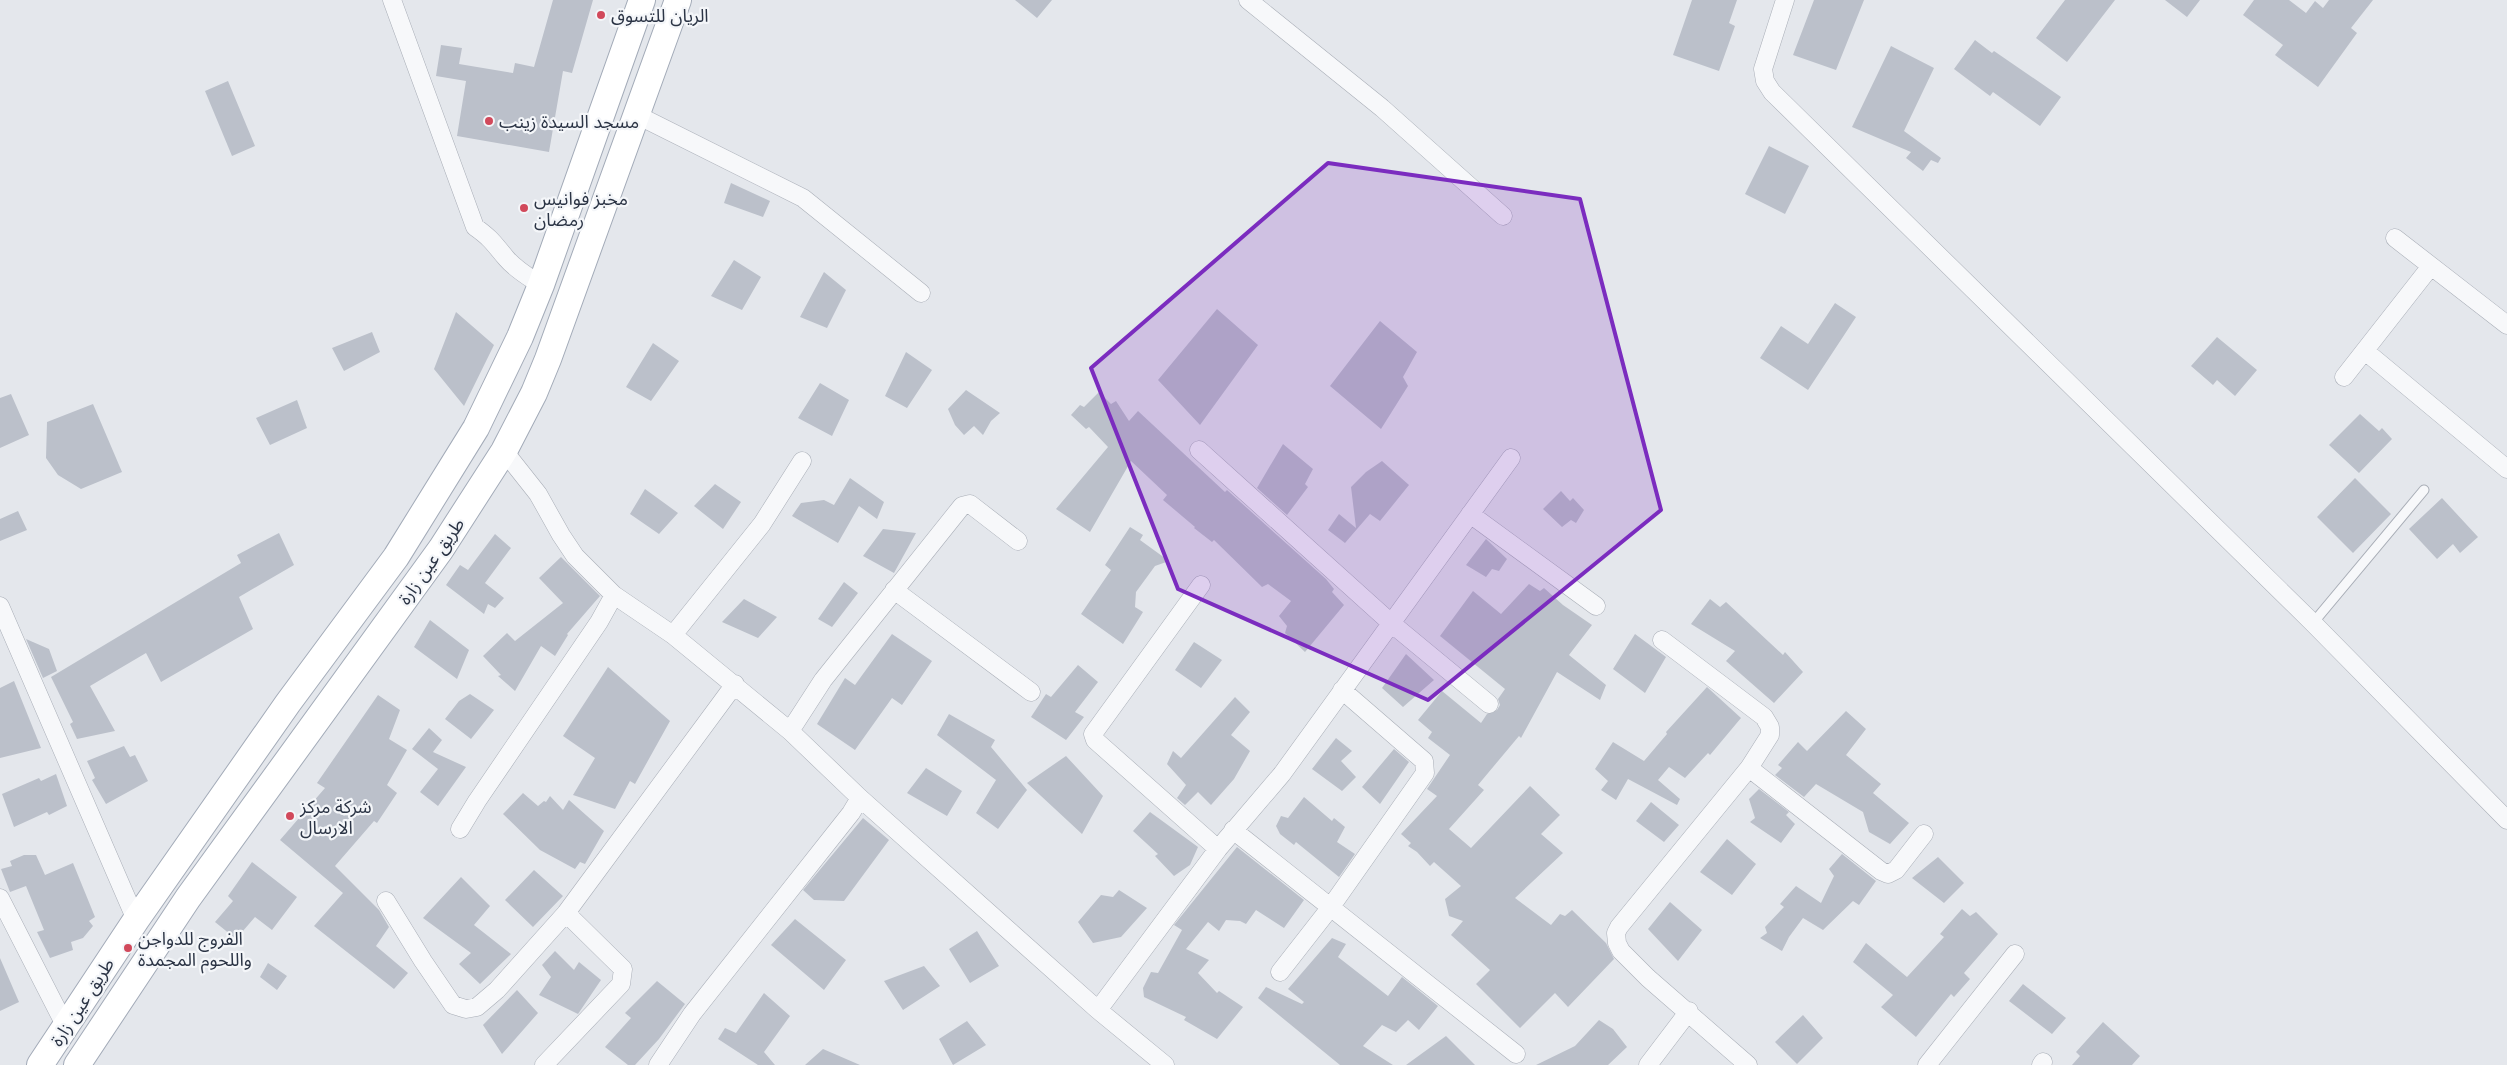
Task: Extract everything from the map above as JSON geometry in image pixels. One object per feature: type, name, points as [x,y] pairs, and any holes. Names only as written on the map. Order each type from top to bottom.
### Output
[{"type":"main road","name":"طريق عين زارة","points":[[40,1065],[136,920],[288,703],[366,598],[424,515],[476,428],[500,381],[541,285],[642,0]]},
{"type":"main road","name":"طريق عين زارة","points":[[77,1065],[188,898],[431,564],[504,451],[534,393],[548,359],[678,0]]},
{"type":"street","points":[[392,0],[476,227],[493,240],[506,258],[522,274],[541,285]]},
{"type":"street","points":[[1248,0],[1382,108],[1503,216]]},
{"type":"street","points":[[1785,0],[1763,69],[1764,81],[1772,92],[2313,622],[2507,820]]},
{"type":"street","points":[[637,115],[802,198],[921,293]]},
{"type":"street","points":[[2395,238],[2507,325]]},
{"type":"street","points":[[2344,377],[2431,266]]},
{"type":"street","points":[[2365,351],[2507,469]]},
{"type":"street","points":[[1199,450],[1391,623],[1488,704]]},
{"type":"street","points":[[504,451],[538,494],[575,556],[614,595],[673,635],[735,684],[790,731],[860,798],[1098,1010],[1165,1065]]},
{"type":"street","points":[[1098,1010],[1218,849],[1282,774],[1511,458]]},
{"type":"street","points":[[673,635],[762,524],[802,462]]},
{"type":"street","points":[[790,731],[823,680],[894,590],[966,504],[970,504],[1018,541]]},
{"type":"street","points":[[1470,514],[1596,606]]},
{"type":"street","points":[[1201,585],[1094,734],[1095,740],[1218,849]]},
{"type":"street","points":[[894,590],[1031,692]]},
{"type":"street","points":[[460,829],[599,622],[614,595]]},
{"type":"street","points":[[0,606],[136,920]]},
{"type":"street","points":[[1662,640],[1764,717],[1770,727],[1770,735],[1749,768],[1631,911],[1616,933],[1617,943],[1621,951],[1648,978],[1748,1065]]},
{"type":"street","points":[[386,901],[452,1005],[466,1009],[477,1007],[497,990],[566,913],[735,684]]},
{"type":"street","points":[[1280,972],[1330,908],[1425,773],[1424,762],[1342,690]]},
{"type":"street","points":[[1749,768],[1880,871],[1888,874],[1896,870],[1924,834]]},
{"type":"street","points":[[658,1065],[692,1014],[852,812],[860,798]]},
{"type":"street","points":[[1234,830],[1516,1054]]},
{"type":"street","points":[[0,898],[66,1026]]},
{"type":"street","points":[[544,1065],[622,984],[623,969],[566,913]]},
{"type":"street","points":[[1927,1065],[2015,954]]},
{"type":"street","points":[[1648,1065],[1689,1012]]},
{"type":"lane","points":[[2313,622],[2424,490]]},
{"type":"highlighted area","points":[[1328,163],[1580,199],[1661,510],[1428,700],[1178,589],[1091,368]]},
{"type":"building","points":[[553,0],[593,0],[572,73],[563,71],[549,152],[457,136],[466,81],[436,76],[441,45],[462,48],[459,64],[513,73],[515,63],[534,67]]},
{"type":"building","points":[[1015,0],[1052,0],[1037,18]]},
{"type":"building","points":[[1692,0],[1737,0],[1729,23],[1735,26],[1719,71],[1673,55]]},
{"type":"building","points":[[1814,0],[1864,0],[1836,70],[1793,55]]},
{"type":"building","points":[[2065,0],[2115,0],[2067,62],[2036,38]]},
{"type":"building","points":[[2165,0],[2200,0],[2187,17]]},
{"type":"building","points":[[2254,0],[2289,0],[2306,13],[2315,1],[2323,8],[2329,0],[2373,0],[2351,28],[2357,33],[2318,87],[2275,55],[2283,45],[2243,15]]},
{"type":"building","points":[[1975,40],[2061,97],[2040,126],[1993,92],[1990,96],[1954,69]]},
{"type":"building","points":[[1891,46],[1934,68],[1904,131],[1941,158],[1938,163],[1931,160],[1923,171],[1906,158],[1911,152],[1852,127]]},
{"type":"building","points":[[228,81],[255,146],[232,156],[205,91]]},
{"type":"building","points":[[1769,146],[1809,166],[1785,214],[1745,194]]},
{"type":"building","points":[[731,183],[770,201],[763,217],[724,203]]},
{"type":"building","points":[[734,260],[761,277],[742,310],[711,296]]},
{"type":"building","points":[[824,272],[846,290],[827,328],[800,317]]},
{"type":"building","points":[[1835,303],[1856,317],[1808,390],[1760,358],[1781,326],[1808,344]]},
{"type":"building","points":[[1217,309],[1258,345],[1200,425],[1158,380]]},
{"type":"building","points":[[456,312],[494,345],[464,406],[434,369]]},
{"type":"building","points":[[1380,321],[1417,352],[1403,377],[1408,386],[1381,429],[1330,386]]},
{"type":"building","points":[[372,332],[380,352],[344,371],[332,348]]},
{"type":"building","points":[[2217,337],[2257,370],[2235,396],[2217,380],[2213,385],[2191,366]]},
{"type":"building","points":[[653,343],[679,361],[651,401],[626,387]]},
{"type":"building","points":[[906,352],[932,370],[907,408],[885,396]]},
{"type":"building","points":[[820,383],[849,400],[832,436],[798,418]]},
{"type":"building","points":[[966,390],[1000,413],[991,421],[983,435],[974,426],[964,435],[955,425],[948,409]]},
{"type":"building","points":[[1099,392],[1111,404],[1116,401],[1129,421],[1138,411],[1225,492],[1227,490],[1326,579],[1334,589],[1332,592],[1344,605],[1305,652],[1285,633],[1287,626],[1279,616],[1291,601],[1268,584],[1262,587],[1214,540],[1212,542],[1194,528],[1163,500],[1167,495],[1131,461],[1090,532],[1056,509],[1108,447],[1089,427],[1086,429],[1071,415],[1080,405],[1084,407]]},
{"type":"building","points":[[11,394],[29,435],[0,448],[0,398]]},
{"type":"building","points":[[297,400],[307,428],[270,445],[256,418]]},
{"type":"building","points":[[93,404],[122,472],[81,489],[58,475],[46,458],[47,422]]},
{"type":"building","points":[[2360,414],[2379,431],[2382,428],[2392,439],[2359,473],[2329,445]]},
{"type":"building","points":[[1283,444],[1313,469],[1305,484],[1308,487],[1287,515],[1257,488]]},
{"type":"building","points":[[1382,461],[1409,485],[1380,521],[1370,514],[1345,543],[1328,530],[1339,514],[1356,528],[1351,487],[1366,472]]},
{"type":"building","points":[[850,478],[884,502],[877,519],[859,506],[838,543],[792,516],[801,503],[824,500],[834,505]]},
{"type":"building","points":[[2355,478],[2391,514],[2353,553],[2317,517]]},
{"type":"building","points":[[715,484],[741,502],[723,529],[694,506]]},
{"type":"building","points":[[645,489],[678,513],[659,534],[630,514]]},
{"type":"building","points":[[1561,491],[1570,501],[1573,498],[1584,510],[1576,523],[1571,520],[1562,527],[1543,509]]},
{"type":"building","points":[[2442,498],[2478,537],[2460,553],[2453,544],[2437,559],[2409,529]]},
{"type":"building","points":[[18,511],[27,530],[0,541],[0,519]]},
{"type":"building","points":[[1130,527],[1143,535],[1140,540],[1169,561],[1155,566],[1136,592],[1135,607],[1143,612],[1123,644],[1081,614],[1111,570],[1105,565]]},
{"type":"building","points":[[883,529],[916,533],[894,573],[863,556]]},
{"type":"building","points":[[279,533],[294,565],[239,597],[253,629],[161,682],[146,653],[90,686],[115,731],[77,739],[70,724],[73,722],[51,677],[241,563],[237,555]]},
{"type":"building","points":[[495,534],[511,548],[485,583],[504,598],[495,608],[488,604],[484,614],[446,585],[460,565],[468,570]]},
{"type":"building","points":[[1486,539],[1507,559],[1499,571],[1492,569],[1486,577],[1466,565]]},
{"type":"building","points":[[561,557],[600,596],[567,634],[555,656],[541,646],[515,691],[498,676],[501,675],[483,656],[507,633],[515,641],[563,603],[539,578]]},
{"type":"building","points":[[844,582],[858,593],[832,627],[818,619]]},
{"type":"building","points":[[1529,584],[1540,591],[1544,588],[1563,605],[1592,625],[1569,655],[1606,685],[1600,700],[1557,672],[1521,738],[1519,736],[1478,785],[1484,790],[1449,829],[1471,848],[1530,786],[1560,815],[1541,834],[1563,853],[1515,898],[1551,925],[1560,914],[1565,916],[1572,910],[1606,943],[1614,959],[1568,1007],[1555,993],[1520,1028],[1476,984],[1490,970],[1451,935],[1463,921],[1449,916],[1445,899],[1461,886],[1434,862],[1430,866],[1417,852],[1408,846],[1411,843],[1401,834],[1437,796],[1427,789],[1450,755],[1428,738],[1432,732],[1418,720],[1442,691],[1481,723],[1487,714],[1497,710],[1500,705],[1498,699],[1505,689],[1440,636],[1473,591],[1501,614]]},
{"type":"building","points":[[744,599],[777,617],[758,638],[722,622]]},
{"type":"building","points":[[1710,599],[1720,607],[1726,602],[1783,655],[1785,652],[1803,672],[1774,703],[1726,661],[1735,651],[1691,624]]},
{"type":"building","points":[[430,620],[469,650],[457,679],[414,647]]},
{"type":"building","points":[[892,634],[932,661],[902,705],[892,698],[855,750],[817,724],[845,678],[855,685]]},
{"type":"building","points":[[1635,634],[1666,657],[1645,693],[1613,669]]},
{"type":"building","points":[[26,639],[49,649],[57,671],[43,678]]},
{"type":"building","points":[[1194,642],[1222,660],[1201,688],[1175,670]]},
{"type":"building","points":[[1406,654],[1434,680],[1403,707],[1382,688]]},
{"type":"building","points":[[1078,665],[1098,682],[1075,712],[1084,717],[1066,740],[1031,717],[1046,694],[1051,697]]},
{"type":"building","points":[[608,667],[670,721],[635,784],[630,781],[615,809],[573,795],[595,758],[563,736]]},
{"type":"building","points":[[14,681],[41,748],[0,758],[0,688]]},
{"type":"building","points":[[1707,687],[1741,718],[1710,755],[1708,753],[1685,778],[1669,767],[1658,780],[1680,799],[1677,805],[1628,779],[1616,800],[1601,790],[1608,781],[1595,769],[1613,742],[1644,761],[1667,734],[1666,732]]},
{"type":"building","points":[[470,694],[494,710],[471,739],[445,719],[459,701]]},
{"type":"building","points":[[378,695],[400,710],[389,739],[407,750],[387,785],[397,793],[377,823],[374,821],[335,866],[379,910],[389,927],[376,946],[408,973],[394,989],[314,926],[343,893],[280,840],[325,788],[317,783]]},
{"type":"building","points":[[1235,697],[1250,712],[1231,735],[1250,751],[1234,779],[1211,805],[1198,792],[1185,805],[1177,798],[1186,785],[1167,764],[1173,751],[1181,758]]},
{"type":"building","points":[[1846,711],[1866,729],[1846,755],[1881,784],[1873,793],[1909,823],[1890,844],[1869,832],[1863,812],[1816,784],[1804,797],[1775,775],[1782,768],[1778,765],[1798,742],[1807,751]]},
{"type":"building","points":[[949,714],[995,740],[991,747],[1027,790],[998,829],[976,813],[996,780],[937,735]]},
{"type":"building","points":[[429,728],[442,740],[433,752],[466,767],[438,806],[420,792],[438,769],[412,749]]},
{"type":"building","points":[[1336,738],[1352,751],[1341,761],[1356,777],[1342,791],[1312,769]]},
{"type":"building","points":[[124,746],[130,757],[135,755],[148,781],[106,804],[92,780],[95,778],[87,761]]},
{"type":"building","points":[[1394,749],[1409,762],[1380,804],[1362,787]]},
{"type":"building","points":[[1066,756],[1103,796],[1082,834],[1027,783]]},
{"type":"building","points":[[926,768],[962,791],[947,816],[907,793]]},
{"type":"building","points":[[56,774],[67,806],[49,815],[47,812],[14,827],[2,794],[39,778],[41,781]]},
{"type":"building","points":[[1759,789],[1789,812],[1786,815],[1795,824],[1781,843],[1750,822],[1755,818],[1749,799]]},
{"type":"building","points":[[523,793],[538,806],[544,801],[546,802],[550,796],[563,810],[569,800],[604,831],[585,864],[580,862],[575,869],[540,850],[503,814]]},
{"type":"building","points":[[1304,797],[1332,821],[1334,818],[1345,827],[1337,842],[1355,854],[1339,877],[1296,842],[1294,845],[1280,834],[1276,826],[1281,816],[1288,818]]},
{"type":"building","points":[[1651,802],[1679,825],[1664,842],[1636,821]]},
{"type":"building","points":[[1150,812],[1198,847],[1190,865],[1174,876],[1155,856],[1158,854],[1133,831]]},
{"type":"building","points":[[863,818],[889,840],[844,901],[814,900],[803,890]]},
{"type":"building","points":[[1727,839],[1756,864],[1732,895],[1700,872]]},
{"type":"building","points":[[1237,847],[1304,900],[1284,928],[1256,910],[1246,924],[1240,921],[1226,920],[1219,931],[1208,922],[1186,949],[1209,960],[1198,973],[1217,993],[1219,991],[1243,1007],[1217,1039],[1184,1020],[1186,1017],[1144,997],[1143,988],[1151,972],[1158,973],[1182,930],[1174,925]]},
{"type":"building","points":[[1842,854],[1876,881],[1859,905],[1853,901],[1823,930],[1803,918],[1789,937],[1782,951],[1760,938],[1767,933],[1765,927],[1784,907],[1780,904],[1796,886],[1821,903],[1834,876],[1829,869]]},
{"type":"building","points":[[24,855],[36,855],[45,875],[73,863],[95,917],[89,921],[93,926],[83,938],[71,942],[73,950],[50,958],[37,932],[44,930],[26,886],[10,892],[1,869],[12,866],[10,861]]},
{"type":"building","points":[[1938,857],[1964,883],[1944,903],[1912,878]]},
{"type":"building","points":[[252,862],[297,897],[272,930],[255,917],[236,939],[215,922],[233,901],[228,896]]},
{"type":"building","points":[[534,870],[563,896],[533,927],[505,900]]},
{"type":"building","points":[[461,877],[490,906],[474,925],[511,954],[480,984],[459,964],[471,953],[423,918]]},
{"type":"building","points":[[1119,890],[1147,908],[1121,937],[1093,943],[1078,922],[1101,895],[1113,897]]},
{"type":"building","points":[[1670,902],[1702,930],[1678,961],[1648,929]]},
{"type":"building","points":[[1962,909],[1970,916],[1976,912],[1998,934],[1964,973],[1970,979],[1954,997],[1951,994],[1916,1037],[1881,1007],[1893,995],[1853,962],[1866,943],[1907,977],[1944,937],[1940,934]]},
{"type":"building","points":[[795,919],[846,960],[824,990],[771,945]]},
{"type":"building","points":[[977,931],[999,966],[970,983],[949,949]]},
{"type":"building","points":[[1332,938],[1346,944],[1338,957],[1388,996],[1402,977],[1438,1006],[1419,1030],[1408,1020],[1396,1032],[1382,1025],[1363,1046],[1393,1065],[1340,1065],[1258,998],[1266,987],[1302,1004],[1304,1002],[1288,989]]},
{"type":"building","points":[[555,951],[574,970],[579,962],[601,980],[578,1014],[539,995],[551,977],[542,965]]},
{"type":"building","points":[[0,958],[19,1002],[0,1011]]},
{"type":"building","points":[[268,963],[287,976],[277,990],[260,977]]},
{"type":"building","points":[[924,966],[940,986],[903,1010],[884,981]]},
{"type":"building","points":[[657,981],[685,1004],[659,1039],[635,1065],[628,1065],[605,1047],[631,1018],[625,1013]]},
{"type":"building","points":[[2023,984],[2066,1018],[2052,1034],[2009,1001]]},
{"type":"building","points":[[517,990],[538,1013],[502,1054],[483,1025]]},
{"type":"building","points":[[764,993],[790,1016],[764,1052],[775,1065],[758,1065],[718,1039],[725,1028],[736,1033]]},
{"type":"building","points":[[1803,1015],[1823,1038],[1797,1064],[1775,1042]]},
{"type":"building","points":[[1599,1020],[1613,1029],[1627,1047],[1608,1065],[1536,1065],[1575,1046]]},
{"type":"building","points":[[967,1021],[986,1045],[953,1065],[939,1039]]},
{"type":"building","points":[[2103,1022],[2140,1056],[2132,1065],[2072,1065],[2080,1056],[2076,1052]]},
{"type":"building","points":[[1446,1036],[1475,1065],[1406,1065]]},
{"type":"building","points":[[823,1049],[860,1065],[805,1065]]},
{"type":"place","name":"الريان للتسوق","points":[[601,15]]},
{"type":"place","name":"مسجد السيدة زينب","points":[[489,121]]},
{"type":"place","name":"مخبز فوانيس رمضان","points":[[524,208]]},
{"type":"place","name":"شركة مركز الارسال","points":[[290,816]]},
{"type":"place","name":"الفروج للدواجن واللحوم المجمدة","points":[[128,948]]}]
